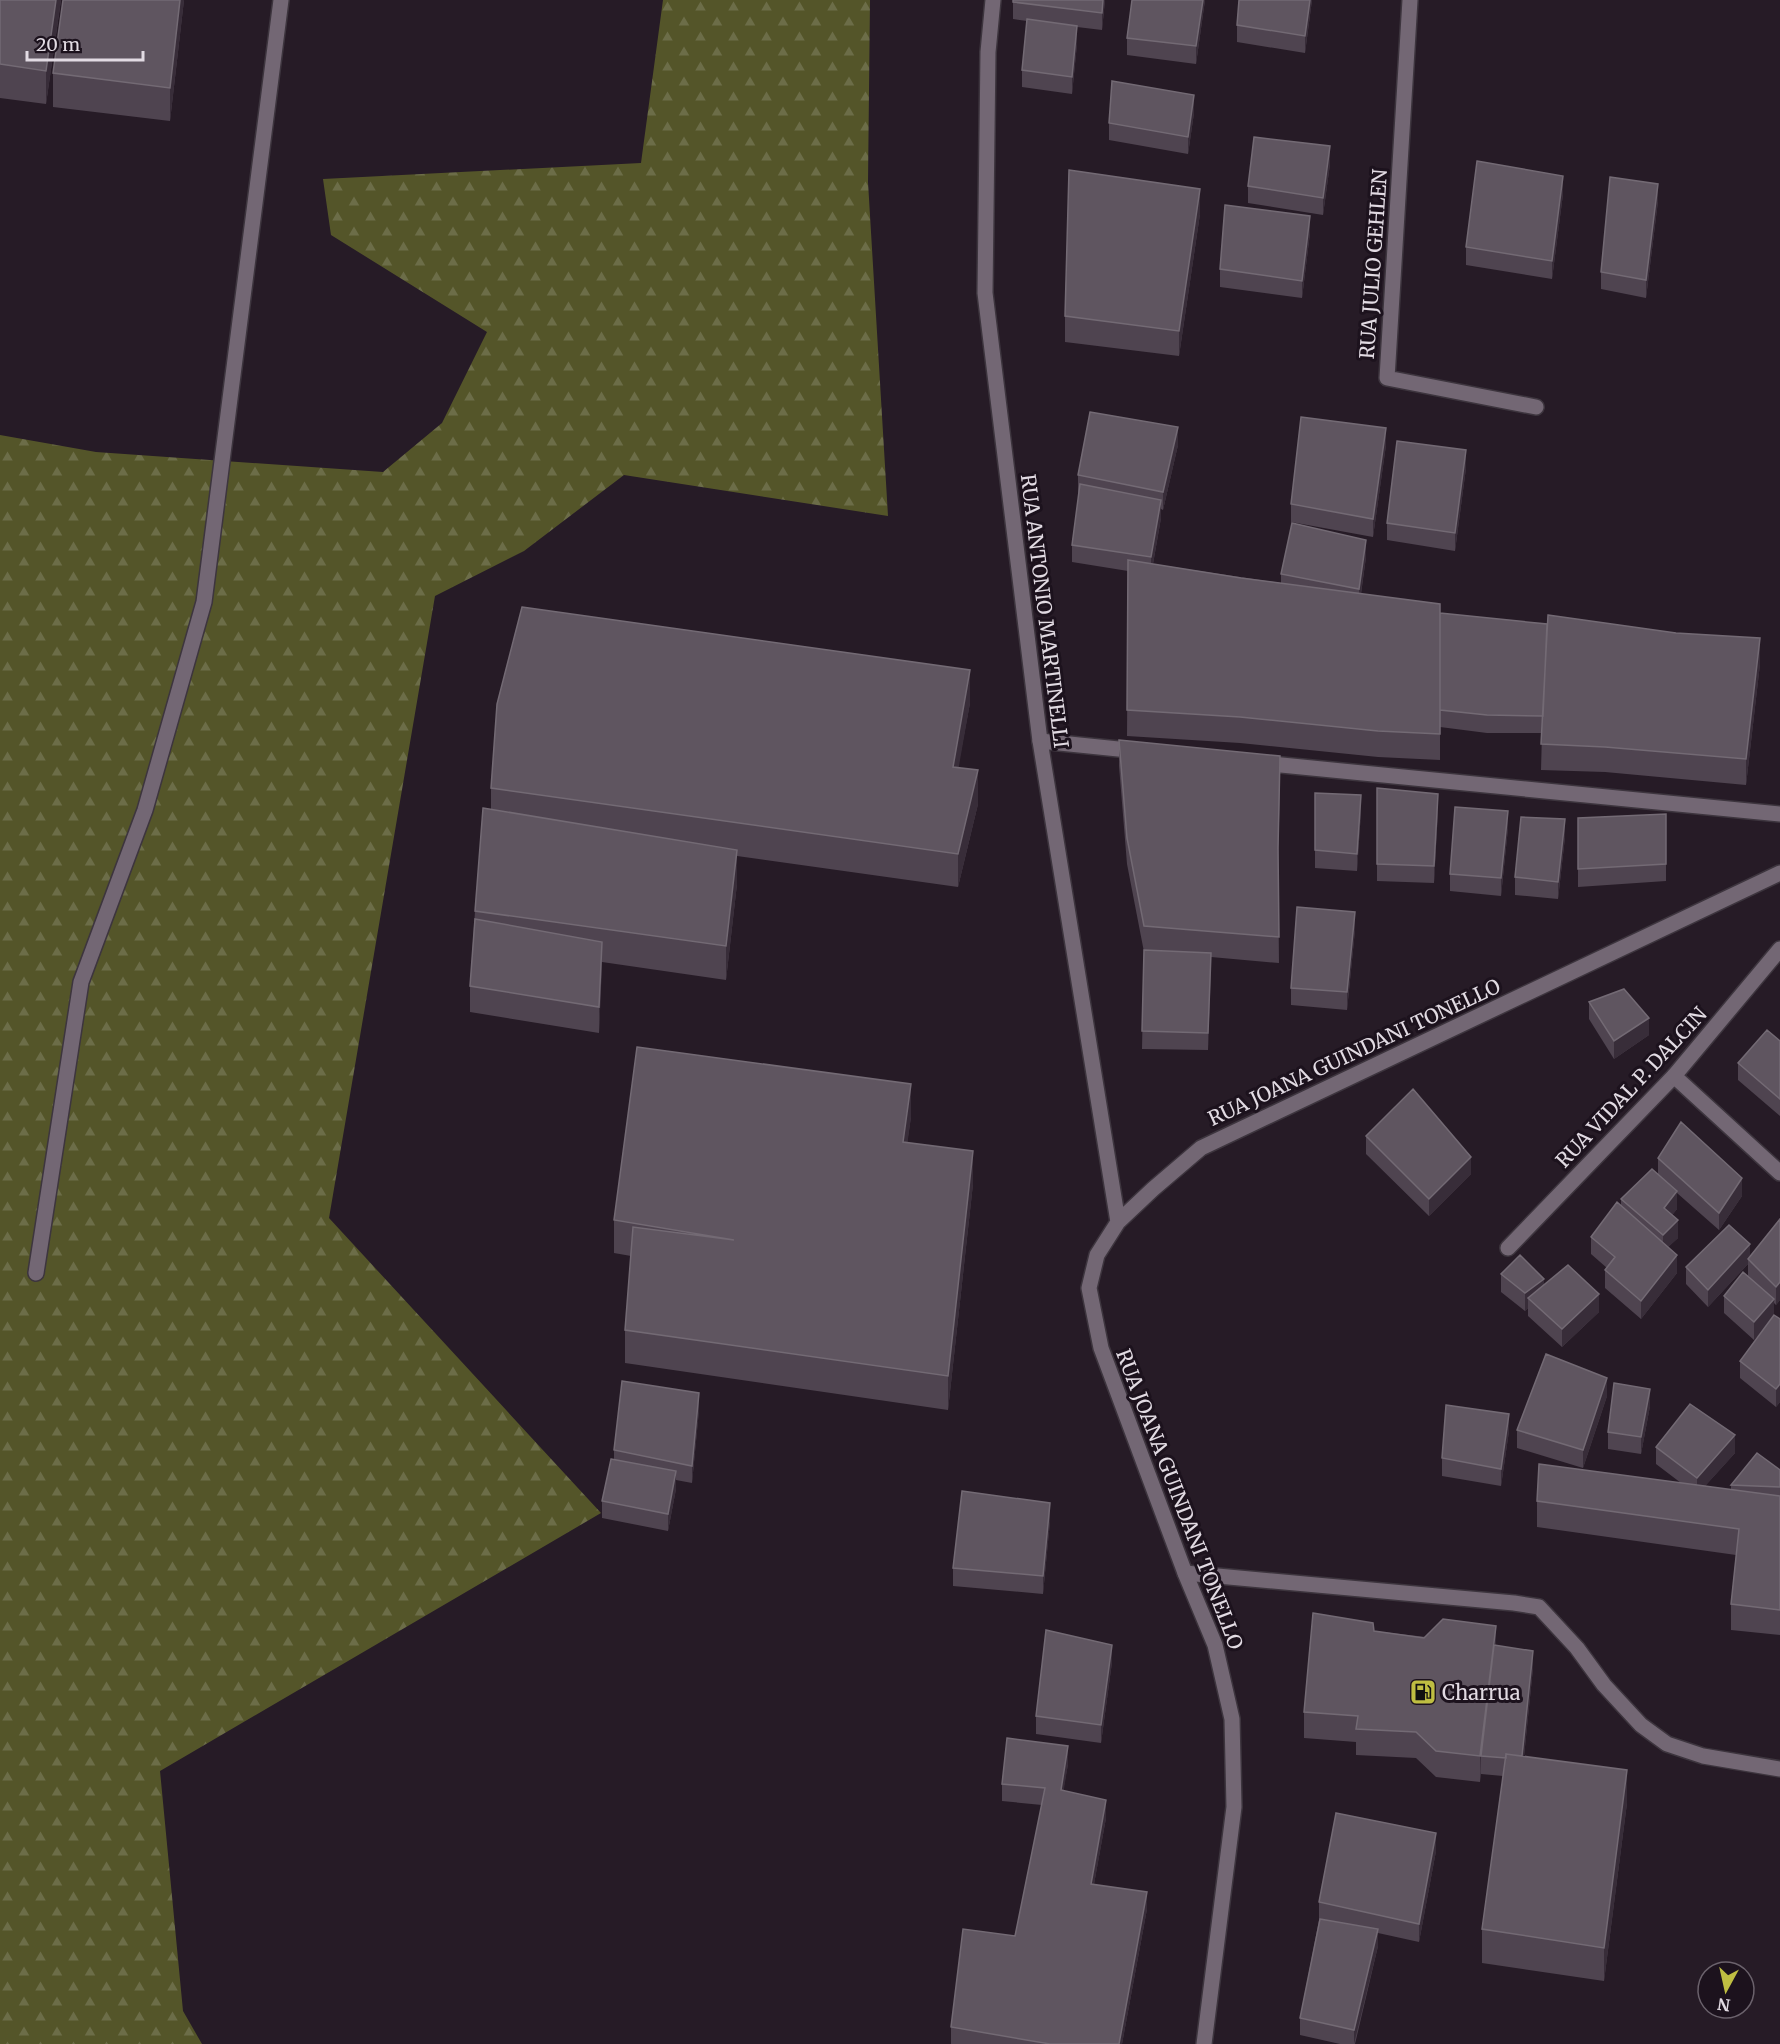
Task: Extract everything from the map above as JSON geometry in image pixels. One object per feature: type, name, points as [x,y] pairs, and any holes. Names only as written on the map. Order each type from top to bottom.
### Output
[{"type":"street","points":[[36,1273],[81,982],[144,810],[204,602],[281,0]]},
{"type":"street","name":"RUA ANTONIO MARTINELLI","points":[[993,0],[988,52],[985,293],[1040,741],[1118,1222]]},
{"type":"street","name":"RUA JULIO GEHLEN","points":[[1410,0],[1387,378],[1536,407]]},
{"type":"street","points":[[1040,741],[1147,752]]},
{"type":"street","points":[[1243,761],[1780,814]]},
{"type":"street","name":"RUA JOANA GUINDANI TONELLO","points":[[1204,2044],[1234,1807],[1232,1719],[1215,1645],[1185,1573],[1101,1348],[1089,1288],[1097,1255],[1118,1222],[1201,1148],[1780,873]]},
{"type":"street","name":"RUA VIDAL P. DALCIN","points":[[1508,1248],[1674,1076],[1780,949]]},
{"type":"street","points":[[1674,1076],[1780,1173]]},
{"type":"street","points":[[1185,1573],[1514,1603],[1539,1608],[1577,1648],[1604,1685],[1641,1725],[1667,1744],[1703,1756],[1780,1769]]},
{"type":"green space","points":[[663,0],[870,0],[868,182],[888,516],[624,475],[524,551],[435,596],[329,1218],[601,1513],[160,1771],[183,2011],[202,2044],[0,2044],[0,435],[96,452],[383,472],[442,423],[487,332],[331,235],[323,179],[641,163]]},
{"type":"building","points":[[0,0],[56,0],[46,71],[0,64]]},
{"type":"building","points":[[63,0],[180,0],[170,88],[53,73]]},
{"type":"building","points":[[1013,0],[1103,0],[1102,13],[1013,2]]},
{"type":"building","points":[[1132,0],[1203,0],[1196,46],[1127,38]]},
{"type":"building","points":[[1239,0],[1310,0],[1305,36],[1237,25]]},
{"type":"building","points":[[1027,19],[1077,26],[1072,77],[1022,70]]},
{"type":"building","points":[[1112,81],[1194,95],[1188,137],[1109,123]]},
{"type":"building","points":[[1254,137],[1330,146],[1323,198],[1248,186]]},
{"type":"building","points":[[1477,161],[1563,176],[1552,261],[1466,247]]},
{"type":"building","points":[[1069,170],[1200,189],[1179,331],[1065,316]]},
{"type":"building","points":[[1610,177],[1658,184],[1646,280],[1601,272]]},
{"type":"building","points":[[1225,205],[1310,216],[1302,281],[1220,269]]},
{"type":"building","points":[[1090,412],[1178,427],[1163,492],[1078,475]]},
{"type":"building","points":[[1301,417],[1386,428],[1373,519],[1291,504]]},
{"type":"building","points":[[1397,441],[1466,450],[1455,533],[1387,523]]},
{"type":"building","points":[[1080,484],[1161,500],[1151,557],[1072,545]]},
{"type":"building","points":[[1292,523],[1366,540],[1359,589],[1281,574]]},
{"type":"building","points":[[1128,560],[1241,578],[1440,604],[1440,734],[1127,710]]},
{"type":"building","points":[[522,607],[970,670],[953,767],[978,770],[958,854],[491,788],[497,704]]},
{"type":"building","points":[[1440,613],[1547,624],[1543,716],[1487,715],[1440,710]]},
{"type":"building","points":[[1548,615],[1676,633],[1760,638],[1746,759],[1541,744]]},
{"type":"building","points":[[1119,740],[1280,756],[1279,937],[1144,926],[1127,838]]},
{"type":"building","points":[[1377,788],[1438,794],[1434,866],[1377,864]]},
{"type":"building","points":[[1315,793],[1361,795],[1357,854],[1315,850]]},
{"type":"building","points":[[1455,807],[1508,811],[1501,878],[1450,874]]},
{"type":"building","points":[[483,808],[737,850],[726,946],[475,911]]},
{"type":"building","points":[[1666,814],[1666,864],[1578,869],[1578,818]]},
{"type":"building","points":[[1521,817],[1565,819],[1558,882],[1515,877]]},
{"type":"building","points":[[1297,907],[1355,912],[1347,992],[1291,988]]},
{"type":"building","points":[[475,919],[602,942],[599,1007],[470,986]]},
{"type":"building","points":[[1144,950],[1211,953],[1208,1033],[1142,1031]]},
{"type":"building","points":[[1624,989],[1649,1018],[1614,1041],[1589,1002]]},
{"type":"building","points":[[1767,1030],[1780,1041],[1780,1099],[1738,1063]]},
{"type":"building","points":[[637,1047],[911,1084],[903,1142],[973,1151],[948,1376],[625,1330],[633,1227],[734,1240],[614,1220]]},
{"type":"building","points":[[1413,1089],[1471,1157],[1429,1199],[1366,1136]]},
{"type":"building","points":[[1681,1122],[1742,1178],[1719,1213],[1658,1158]]},
{"type":"building","points":[[1652,1169],[1677,1191],[1664,1208],[1678,1220],[1663,1235],[1621,1199]]},
{"type":"building","points":[[1617,1202],[1677,1255],[1641,1301],[1605,1270],[1615,1257],[1591,1237]]},
{"type":"building","points":[[1780,1219],[1780,1282],[1776,1287],[1748,1259]]},
{"type":"building","points":[[1729,1225],[1750,1244],[1708,1290],[1686,1267]]},
{"type":"building","points":[[1520,1255],[1544,1279],[1525,1293],[1501,1274]]},
{"type":"building","points":[[1568,1265],[1599,1294],[1562,1329],[1528,1298]]},
{"type":"building","points":[[1743,1272],[1774,1299],[1754,1322],[1724,1296]]},
{"type":"building","points":[[1774,1315],[1780,1319],[1780,1384],[1776,1389],[1740,1361]]},
{"type":"building","points":[[1546,1354],[1607,1378],[1583,1450],[1517,1430]]},
{"type":"building","points":[[622,1381],[699,1393],[692,1466],[614,1450]]},
{"type":"building","points":[[1614,1383],[1650,1389],[1641,1437],[1608,1432]]},
{"type":"building","points":[[1690,1404],[1735,1435],[1697,1478],[1656,1447]]},
{"type":"building","points":[[1446,1405],[1509,1414],[1501,1469],[1442,1458]]},
{"type":"building","points":[[1757,1453],[1780,1470],[1780,1487],[1731,1485]]},
{"type":"building","points":[[611,1459],[676,1471],[668,1514],[602,1501]]},
{"type":"building","points":[[1539,1464],[1780,1496],[1780,1610],[1731,1604],[1739,1529],[1537,1501]]},
{"type":"building","points":[[962,1491],[1050,1503],[1043,1576],[953,1568]]},
{"type":"building","points":[[1313,1613],[1373,1623],[1374,1631],[1424,1638],[1443,1619],[1496,1626],[1480,1756],[1436,1751],[1416,1732],[1356,1729],[1358,1716],[1304,1712]]},
{"type":"building","points":[[1046,1630],[1112,1645],[1101,1725],[1036,1716]]},
{"type":"building","points":[[1494,1645],[1533,1651],[1522,1756],[1506,1754],[1506,1758],[1481,1756]]},
{"type":"building","points":[[1007,1738],[1068,1746],[1061,1790],[1106,1800],[1091,1884],[1147,1892],[1119,2044],[1050,2044],[951,2027],[963,1929],[1015,1936],[1045,1788],[1002,1784]]},
{"type":"building","points":[[1506,1754],[1627,1770],[1604,1948],[1482,1929]]},
{"type":"building","points":[[1336,1813],[1436,1833],[1419,1924],[1319,1902]]},
{"type":"building","points":[[1320,1919],[1378,1929],[1354,2030],[1300,2018]]},
{"type":"place","name":"Charrua","points":[[1423,1692]]}]
